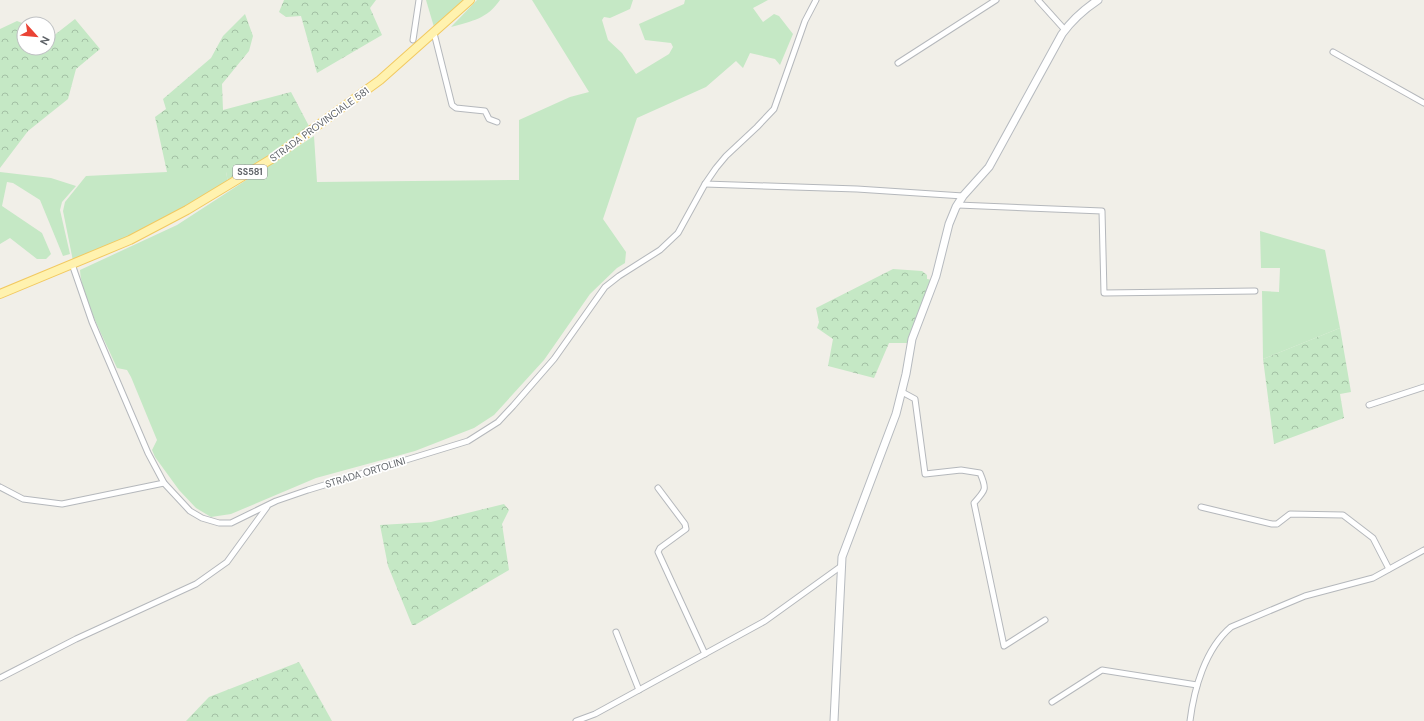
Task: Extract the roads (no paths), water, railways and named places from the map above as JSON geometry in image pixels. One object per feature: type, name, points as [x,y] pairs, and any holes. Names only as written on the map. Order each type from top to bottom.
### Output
[{"type":"main road","name":"STRADA PROVINCIALE 581","points":[[0,294],[130,240],[187,210],[273,158],[380,80],[470,0]]},
{"type":"main road","points":[[834,721],[840,610],[840,567],[849,537],[884,450],[902,392],[912,338],[936,276],[949,224],[963,196],[989,166],[1065,30],[1083,10],[1098,0]]},
{"type":"street","points":[[413,40],[419,0]]},
{"type":"street","name":"STRADA ORTOLINI","points":[[72,264],[92,322],[148,453],[164,484],[190,511],[202,518],[213,522],[231,523],[267,506],[308,490],[468,440],[484,432],[498,422],[554,359],[605,287],[618,276],[660,250],[673,239],[686,222],[705,184],[726,156],[774,109],[805,21],[816,0]]},
{"type":"street","points":[[898,63],[996,0]]},
{"type":"street","points":[[1038,0],[1065,30]]},
{"type":"street","points":[[434,33],[452,105],[456,108],[485,111],[489,119],[497,122]]},
{"type":"street","points":[[1333,52],[1424,103]]},
{"type":"street","points":[[705,184],[857,189],[963,196]]},
{"type":"street","points":[[958,204],[1102,211],[1104,293],[1256,291]]},
{"type":"street","points":[[1369,405],[1424,387]]},
{"type":"street","points":[[902,392],[915,399],[925,474],[961,470],[980,473],[985,485],[984,492],[974,503],[1004,646],[1045,620]]},
{"type":"street","points":[[0,487],[23,499],[62,504],[164,484]]},
{"type":"street","points":[[658,488],[685,524],[686,529],[660,548],[658,552],[705,654]]},
{"type":"street","points":[[0,678],[76,639],[196,584],[227,562],[267,506]]},
{"type":"street","points":[[1201,507],[1272,524],[1277,524],[1290,514],[1343,515],[1373,538],[1389,569]]},
{"type":"street","points":[[1190,721],[1197,685],[1218,642],[1231,627],[1305,596],[1372,578],[1424,550]]},
{"type":"street","points":[[576,721],[595,714],[765,621],[840,567]]},
{"type":"street","points":[[616,632],[639,690]]},
{"type":"street","points":[[1052,702],[1102,670],[1197,685]]}]
